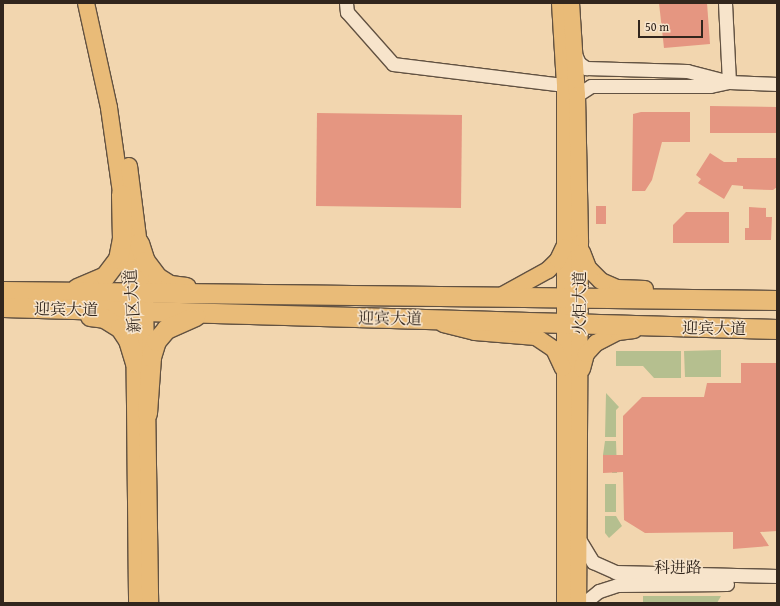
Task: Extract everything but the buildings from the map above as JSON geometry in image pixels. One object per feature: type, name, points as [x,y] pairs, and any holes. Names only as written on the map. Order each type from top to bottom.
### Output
[{"type":"highway","points":[[62,292],[94,283],[115,266],[122,245],[122,194]]},
{"type":"highway","points":[[139,243],[148,268],[166,283],[175,287],[206,288],[227,294]]},
{"type":"highway","name":"迎宾大道","points":[[3,291],[62,292],[139,302],[206,313],[777,329]]},
{"type":"highway","name":"迎宾大道","points":[[3,307],[139,302],[227,294],[777,300]]},
{"type":"highway","points":[[421,318],[495,312],[500,306],[498,298]]},
{"type":"highway","points":[[656,326],[647,318],[647,311],[675,299]]},
{"type":"highway","points":[[3,311],[109,320],[125,333],[135,363]]},
{"type":"highway","points":[[147,413],[151,357],[156,342],[175,323],[206,313]]},
{"type":"main road","name":"新区大道","points":[[86,3],[102,69],[139,302],[147,413],[150,603]]},
{"type":"main road","name":"新区大道","points":[[98,3],[119,106],[139,243],[139,302],[135,363],[137,603]]},
{"type":"main road","name":"火炬大道","points":[[560,3],[573,242]]},
{"type":"main road","name":"火炬大道","points":[[565,603],[572,387],[572,297],[577,95],[571,3]]},
{"type":"main road","points":[[498,298],[548,270],[573,242],[588,268],[609,285],[659,290],[697,298]]},
{"type":"main road","points":[[421,318],[475,332],[536,337],[558,355],[572,387]]},
{"type":"main road","points":[[572,387],[586,354],[596,343],[618,332],[656,326]]},
{"type":"main road","name":"火炬大道","points":[[572,387],[578,535],[578,603]]},
{"type":"street","points":[[346,3],[348,12],[393,64],[565,85]]},
{"type":"street","points":[[725,3],[729,82]]},
{"type":"street","points":[[574,52],[579,63],[586,68],[687,71],[729,82],[777,84]]},
{"type":"street","points":[[577,95],[582,89],[591,86],[710,86],[729,82]]},
{"type":"street","points":[[578,535],[592,562],[606,570],[626,574]]},
{"type":"street","points":[[617,585],[604,584],[602,576],[626,574],[777,576]]},
{"type":"street","name":"科进路","points":[[584,603],[599,591],[617,585],[777,584]]},
{"type":"green space","points":[[721,350],[721,377],[685,377],[684,351]]},
{"type":"green space","points":[[616,351],[681,351],[681,378],[654,378],[643,366],[616,366]]},
{"type":"green space","points":[[606,393],[619,407],[616,410],[616,437],[605,437]]},
{"type":"green space","points":[[605,441],[616,441],[617,473],[612,473],[612,455],[603,455]]},
{"type":"green space","points":[[605,484],[616,484],[616,512],[605,512]]},
{"type":"green space","points":[[605,516],[616,516],[622,526],[609,538],[605,533]]},
{"type":"green space","points":[[643,596],[721,596],[717,603],[643,603]]}]
